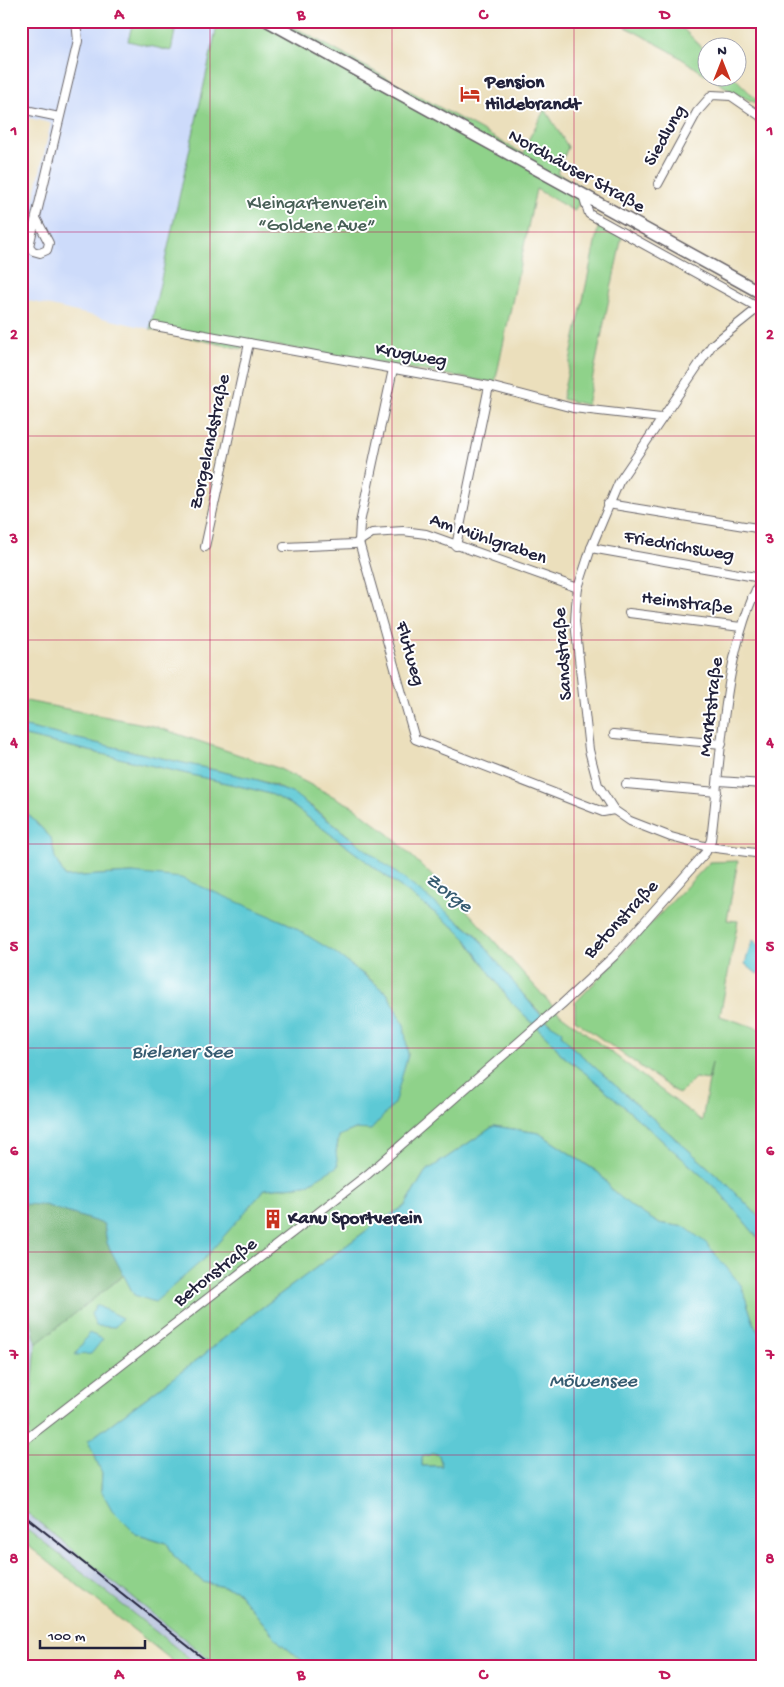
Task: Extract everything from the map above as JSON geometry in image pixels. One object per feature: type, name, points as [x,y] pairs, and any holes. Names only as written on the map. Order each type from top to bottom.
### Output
[{"type":"main road","name":"Nordhäuser Straße","points":[[268,21],[763,294]]},
{"type":"street","points":[[36,218],[78,40],[76,21]]},
{"type":"street","name":"Siedlung","points":[[658,184],[697,112],[712,95],[731,96],[756,111],[763,118]]},
{"type":"street","points":[[21,108],[59,117]]},
{"type":"street","points":[[582,195],[589,214],[762,307]]},
{"type":"street","name":"Sandstraße","points":[[762,307],[712,345],[619,482],[608,504],[578,588],[575,622],[589,750],[598,785],[614,810],[630,821],[708,847],[763,854]]},
{"type":"street","name":"Krugweg","points":[[155,326],[489,386],[573,408],[661,418]]},
{"type":"street","name":"Zorgelandstraße","points":[[205,548],[249,343]]},
{"type":"street","name":"Flutweg","points":[[393,370],[360,523],[359,542],[415,739],[603,812],[614,810]]},
{"type":"street","points":[[456,546],[489,386]]},
{"type":"street","points":[[608,504],[763,529]]},
{"type":"street","name":"Am Mühlgraben","points":[[284,547],[349,545],[359,542],[372,533],[403,531],[426,534],[578,588]]},
{"type":"street","name":"Friedrichsweg","points":[[591,548],[762,577]]},
{"type":"street","name":"Marktstraße","points":[[708,847],[719,781],[722,744],[734,660],[752,597],[762,577]]},
{"type":"street","points":[[752,597],[763,600]]},
{"type":"street","name":"Heimstraße","points":[[629,613],[742,627]]},
{"type":"street","points":[[614,734],[722,744]]},
{"type":"street","points":[[719,781],[763,784]]},
{"type":"street","points":[[626,784],[717,792]]},
{"type":"street","name":"Betonstraße","points":[[21,1443],[368,1174],[614,956],[708,847]]},
{"type":"shaded area","points":[[21,21],[218,21],[150,329],[21,299],[21,257],[51,123],[21,116]]},
{"type":"shaded area","points":[[21,1271],[36,1344],[29,1430],[21,1435]]},
{"type":"shaded area","points":[[21,1508],[218,1666],[199,1666],[21,1524]]},
{"type":"green space","points":[[133,21],[177,21],[171,51],[128,41]]},
{"type":"green space","name":"Kleingartenverein “Goldene Aue”","points":[[218,21],[283,21],[524,154],[527,142],[545,109],[568,147],[557,173],[587,190],[574,211],[536,189],[495,383],[244,340],[242,349],[150,329]]},
{"type":"green space","points":[[615,21],[675,21],[696,41],[696,68],[670,51]]},
{"type":"green space","points":[[727,88],[745,88],[763,106]]},
{"type":"green space","points":[[599,224],[622,236],[587,405],[562,399]]},
{"type":"green space","points":[[21,700],[154,726],[278,768],[354,807],[390,835],[460,903],[559,1013],[702,1121],[712,1063],[708,1080],[695,1078],[679,1094],[575,1020],[575,1003],[710,862],[738,861],[727,920],[738,921],[720,1016],[763,1030],[763,1221],[729,1186],[572,1047],[508,978],[475,933],[422,895],[311,806],[277,786],[258,780],[21,726]]},
{"type":"green space","points":[[21,735],[256,790],[273,795],[293,806],[455,928],[466,939],[510,1001],[551,1041],[562,1055],[593,1079],[719,1191],[763,1244],[763,1338],[755,1327],[741,1285],[685,1227],[658,1223],[631,1207],[613,1191],[599,1173],[539,1133],[494,1126],[425,1172],[405,1206],[374,1225],[256,1312],[201,1357],[88,1441],[102,1473],[101,1490],[135,1533],[167,1543],[174,1556],[203,1582],[236,1590],[279,1642],[309,1666],[218,1666],[21,1508],[21,1435],[29,1430],[36,1344],[124,1275],[134,1295],[265,1189],[306,1185],[336,1152],[339,1136],[355,1129],[371,1129],[402,1073],[408,1055],[404,1025],[387,993],[366,976],[287,923],[253,910],[133,873],[65,877],[55,858],[51,838],[21,807]]},
{"type":"green space","points":[[21,1204],[44,1205],[104,1224],[107,1243],[124,1275],[36,1344],[21,1271]]},
{"type":"green space","points":[[434,1453],[439,1455],[442,1466],[422,1466],[422,1457]]},
{"type":"green space","points":[[21,1524],[199,1666],[179,1666],[21,1540]]},
{"type":"water","points":[[21,726],[258,780],[294,794],[475,934],[525,997],[547,1022],[562,1031],[561,1034],[572,1047],[729,1186],[763,1221],[763,1244],[719,1191],[593,1079],[562,1055],[551,1041],[510,1001],[466,939],[455,928],[293,806],[273,795],[256,790],[21,735]]},
{"type":"water","name":"Bielener See","points":[[21,807],[51,838],[55,858],[65,877],[133,873],[181,878],[287,923],[334,952],[387,993],[404,1025],[408,1055],[394,1104],[371,1130],[355,1129],[339,1136],[336,1152],[338,1166],[306,1185],[265,1189],[204,1259],[155,1302],[134,1295],[107,1243],[104,1224],[44,1205],[21,1204]]},
{"type":"water","points":[[753,940],[763,949],[763,970],[757,974],[745,964]]},
{"type":"water","name":"Möwensee","points":[[494,1126],[539,1133],[599,1173],[613,1191],[632,1207],[658,1223],[685,1227],[706,1243],[741,1285],[755,1327],[763,1338],[763,1666],[309,1666],[279,1642],[236,1590],[203,1582],[174,1556],[167,1543],[135,1533],[112,1510],[101,1490],[102,1473],[88,1441],[201,1357],[256,1312],[374,1225],[405,1206],[425,1172]],"holes":[[[434,1453],[439,1455],[442,1466],[422,1466],[422,1457]]]},
{"type":"water","points":[[96,1305],[122,1318],[115,1327],[96,1326],[91,1314]]},
{"type":"water","points":[[89,1333],[103,1339],[91,1354],[75,1355]]},
{"type":"railway","points":[[21,1513],[213,1666]]},
{"type":"place","name":"Pension Hildebrandt","points":[[470,94]]},
{"type":"place","name":"Kanu Sportverein","points":[[273,1219]]},
{"type":"water label","name":"Zorge","points":[[448,894]]}]
